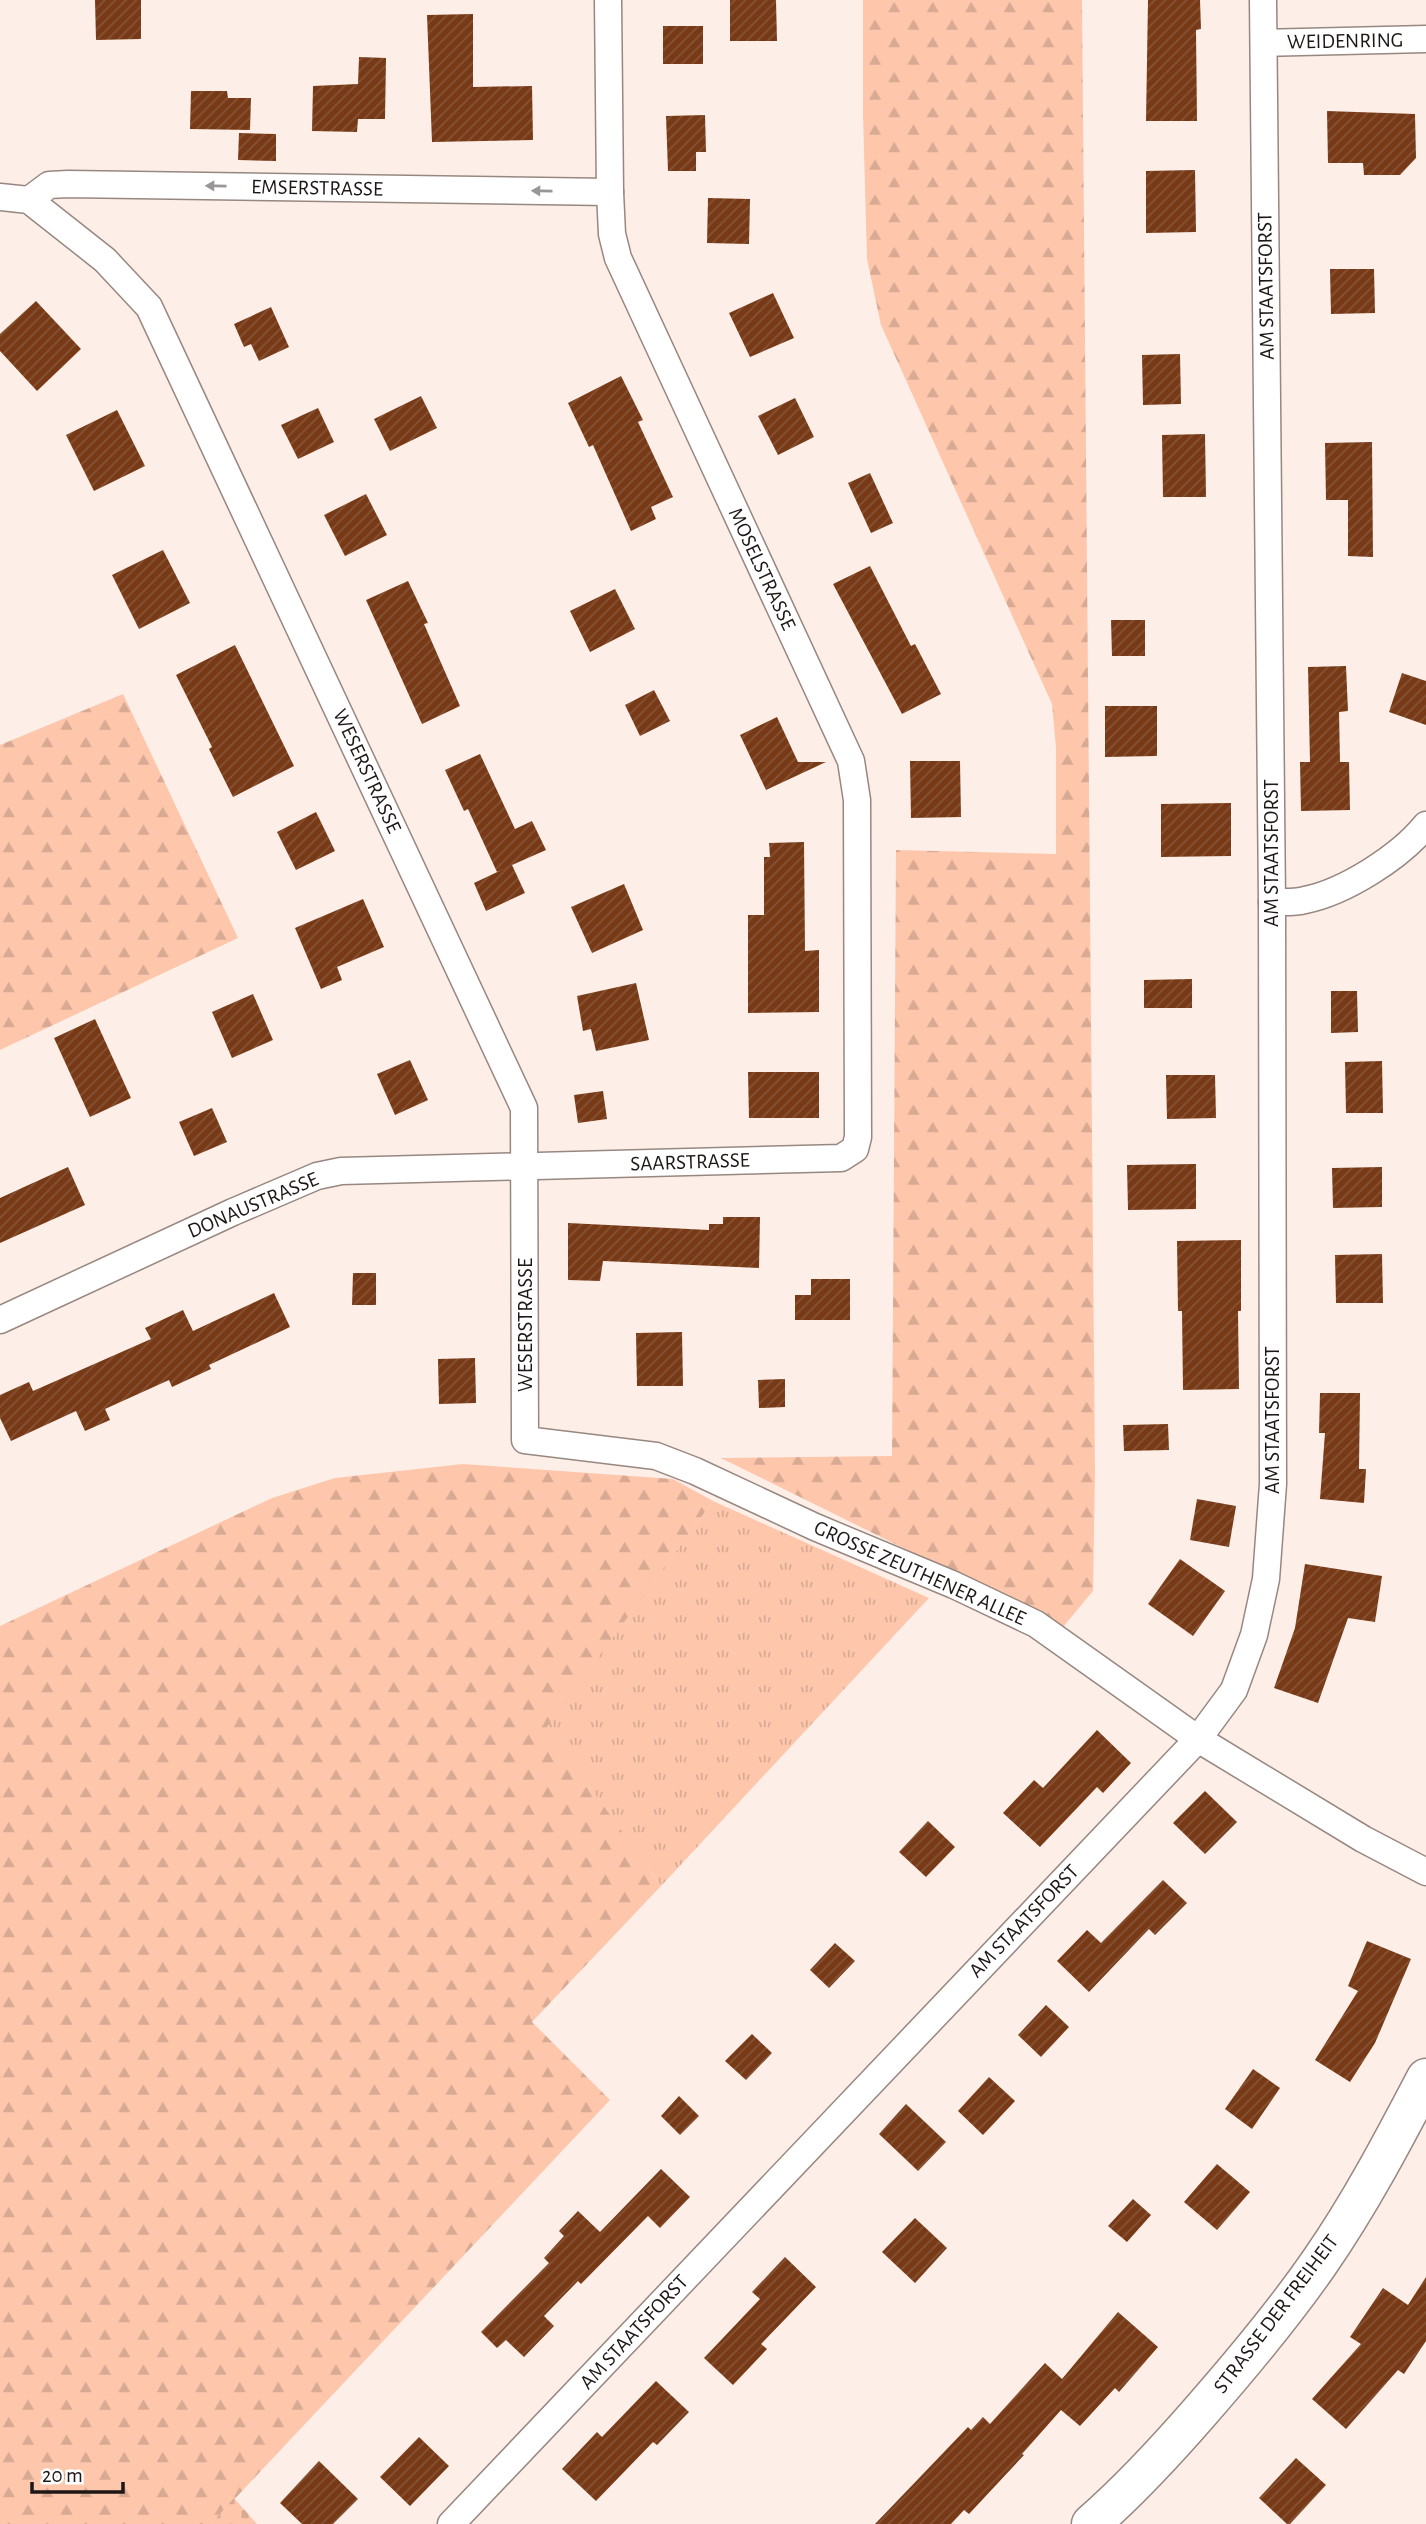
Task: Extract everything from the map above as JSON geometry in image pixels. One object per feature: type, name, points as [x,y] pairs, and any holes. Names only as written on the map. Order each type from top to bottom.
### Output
[{"type":"street","name":"MOSELSTRASSE","points":[[608,0],[612,234],[628,283],[851,761],[857,800],[858,1138],[855,1150]]},
{"type":"street","name":"AM STAATSFORST","points":[[451,2524],[1198,1739],[1234,1690],[1254,1635],[1266,1579],[1273,1484],[1272,902],[1263,0]]},
{"type":"street","name":"WEIDENRING","points":[[1264,43],[1426,39]]},
{"type":"street","name":"EMSERSTRASSE","points":[[29,200],[50,185],[68,184],[610,192]]},
{"type":"street","points":[[0,197],[29,200]]},
{"type":"street","name":"WESERSTRASSE","points":[[29,200],[105,260],[149,307],[524,1108],[525,1440]]},
{"type":"street","points":[[1272,902],[1304,901],[1334,891],[1414,840],[1426,825]]},
{"type":"street","name":"SAARSTRASSE","points":[[524,1166],[841,1158],[855,1150]]},
{"type":"street","name":"DONAUSTRASSE","points":[[0,1320],[317,1176],[341,1171],[384,1168],[524,1166]]},
{"type":"street","name":"GROSSE ZEUTHENER ALLEE","points":[[525,1440],[656,1456],[954,1585],[1036,1624],[1198,1739],[1352,1832],[1426,1872]]},
{"type":"street","name":"STRASSE DER FREIHEIT","points":[[1091,2524],[1143,2475],[1177,2437],[1278,2318],[1320,2263],[1370,2182],[1426,2078]]},
{"type":"green space","points":[[863,0],[1082,0],[1095,1470],[1093,1591],[1063,1627],[721,1458],[892,1456],[896,850],[1056,854],[1056,748],[1052,704],[881,325],[867,259]]},
{"type":"green space","points":[[123,694],[238,938],[0,1050],[0,745]]},
{"type":"green space","points":[[463,1464],[673,1479],[713,1501],[547,1727],[661,1886],[532,2022],[610,2100],[211,2524],[0,2524],[0,1626],[272,1498],[335,1478]]},
{"type":"green space","points":[[713,1501],[929,1598],[661,1886],[546,1727]]},
{"type":"green space","points":[[234,2498],[257,2524],[211,2524]]},
{"type":"building","points":[[95,0],[141,0],[141,39],[96,40]]},
{"type":"building","points":[[730,0],[776,0],[777,41],[730,41]]},
{"type":"building","points":[[1148,0],[1200,0],[1201,29],[1196,30],[1197,121],[1146,121]]},
{"type":"building","points":[[473,14],[473,87],[532,86],[533,140],[432,142],[427,15]]},
{"type":"building","points":[[663,26],[703,26],[703,64],[663,64]]},
{"type":"building","points":[[359,57],[386,58],[385,119],[358,119],[357,132],[312,131],[313,86],[358,84]]},
{"type":"building","points":[[191,91],[227,91],[228,98],[251,98],[250,130],[190,129]]},
{"type":"building","points":[[1327,111],[1415,114],[1416,158],[1400,175],[1364,175],[1363,163],[1328,163]]},
{"type":"building","points":[[705,115],[706,152],[696,152],[696,171],[668,171],[666,116]]},
{"type":"building","points":[[239,133],[276,134],[276,161],[238,160]]},
{"type":"building","points":[[1195,170],[1196,232],[1146,233],[1146,171]]},
{"type":"building","points":[[708,198],[750,199],[749,244],[707,243]]},
{"type":"building","points":[[1330,269],[1374,269],[1375,313],[1331,314]]},
{"type":"building","points":[[773,293],[794,338],[750,357],[729,313]]},
{"type":"building","points":[[36,301],[81,349],[37,391],[0,351],[0,334]]},
{"type":"building","points":[[271,307],[289,347],[259,361],[251,344],[244,347],[234,324]]},
{"type":"building","points":[[1180,354],[1181,404],[1143,405],[1142,355]]},
{"type":"building","points":[[621,376],[643,420],[638,422],[673,497],[651,507],[656,519],[631,531],[593,445],[589,447],[568,403]]},
{"type":"building","points":[[421,396],[437,428],[390,451],[374,419]]},
{"type":"building","points":[[795,398],[814,437],[778,455],[758,416]]},
{"type":"building","points":[[318,408],[334,442],[298,459],[281,425]]},
{"type":"building","points":[[117,410],[145,466],[94,491],[66,435]]},
{"type":"building","points":[[1205,434],[1206,497],[1163,497],[1162,435]]},
{"type":"building","points":[[1372,442],[1373,557],[1348,556],[1348,500],[1326,500],[1325,443]]},
{"type":"building","points":[[870,473],[893,523],[871,533],[848,483]]},
{"type":"building","points":[[366,494],[387,535],[345,556],[324,515]]},
{"type":"building","points":[[163,550],[190,603],[139,629],[112,575]]},
{"type":"building","points":[[870,566],[911,646],[915,644],[941,694],[902,714],[833,584]]},
{"type":"building","points":[[408,581],[428,623],[424,624],[460,706],[422,724],[366,600]]},
{"type":"building","points":[[615,589],[635,629],[590,652],[570,611]]},
{"type":"building","points":[[1111,620],[1145,620],[1145,656],[1112,656]]},
{"type":"building","points":[[235,645],[294,766],[233,797],[209,749],[212,747],[176,675]]},
{"type":"building","points":[[1346,666],[1348,711],[1339,712],[1340,762],[1349,762],[1350,810],[1301,811],[1300,762],[1310,762],[1308,667]]},
{"type":"building","points":[[1402,673],[1426,681],[1426,725],[1389,712]]},
{"type":"building","points":[[654,690],[670,721],[640,736],[625,705]]},
{"type":"building","points":[[1105,706],[1157,706],[1157,756],[1105,757]]},
{"type":"building","points":[[777,717],[798,762],[826,762],[766,790],[740,735]]},
{"type":"building","points":[[480,754],[515,829],[532,821],[546,850],[512,865],[525,893],[486,911],[474,883],[510,866],[497,872],[468,809],[464,811],[445,770]]},
{"type":"building","points":[[910,761],[960,761],[961,817],[911,818]]},
{"type":"building","points":[[1231,803],[1231,856],[1161,857],[1161,804]]},
{"type":"building","points":[[316,812],[335,851],[296,870],[277,832]]},
{"type":"building","points":[[804,842],[805,951],[819,950],[819,1012],[748,1013],[748,915],[764,915],[764,857],[770,857],[769,843]]},
{"type":"building","points":[[624,884],[643,930],[592,953],[571,907]]},
{"type":"building","points":[[363,899],[384,947],[337,967],[342,980],[321,989],[295,928]]},
{"type":"building","points":[[1192,979],[1192,1008],[1144,1008],[1144,980]]},
{"type":"building","points":[[636,983],[649,1040],[596,1051],[591,1029],[583,1031],[577,996]]},
{"type":"building","points":[[1331,991],[1357,991],[1358,1032],[1331,1033]]},
{"type":"building","points":[[253,994],[273,1040],[232,1058],[212,1012]]},
{"type":"building","points":[[95,1019],[131,1098],[90,1117],[54,1038]]},
{"type":"building","points":[[410,1060],[428,1100],[395,1115],[377,1074]]},
{"type":"building","points":[[1382,1061],[1383,1113],[1346,1113],[1345,1062]]},
{"type":"building","points":[[748,1072],[819,1072],[819,1118],[749,1118]]},
{"type":"building","points":[[1166,1075],[1215,1075],[1216,1118],[1167,1119]]},
{"type":"building","points":[[603,1091],[607,1119],[578,1123],[574,1095]]},
{"type":"building","points":[[212,1108],[227,1142],[194,1156],[179,1122]]},
{"type":"building","points":[[1196,1164],[1196,1209],[1128,1210],[1127,1165]]},
{"type":"building","points":[[68,1167],[85,1205],[0,1243],[0,1198]]},
{"type":"building","points":[[1382,1167],[1382,1207],[1333,1208],[1332,1168]]},
{"type":"building","points":[[723,1217],[760,1217],[759,1268],[603,1261],[600,1281],[568,1280],[568,1223],[709,1230],[709,1224],[723,1224]]},
{"type":"building","points":[[1241,1240],[1239,1389],[1183,1390],[1182,1311],[1178,1311],[1177,1241]]},
{"type":"building","points":[[1382,1254],[1383,1303],[1336,1303],[1335,1255]]},
{"type":"building","points":[[353,1273],[376,1273],[376,1305],[352,1305]]},
{"type":"building","points":[[811,1279],[850,1279],[850,1320],[795,1320],[795,1295],[811,1295]]},
{"type":"building","points":[[274,1293],[290,1327],[209,1365],[211,1369],[172,1387],[169,1380],[105,1409],[110,1420],[85,1431],[76,1411],[11,1441],[0,1418],[0,1395],[29,1382],[33,1391],[151,1339],[145,1328],[183,1310],[193,1331]]},
{"type":"building","points":[[682,1332],[683,1386],[637,1386],[636,1333]]},
{"type":"building","points":[[475,1358],[476,1403],[439,1404],[438,1359]]},
{"type":"building","points":[[785,1379],[785,1407],[759,1408],[758,1380]]},
{"type":"building","points":[[1320,1393],[1360,1393],[1359,1469],[1366,1469],[1364,1503],[1320,1499],[1325,1433],[1319,1433]]},
{"type":"building","points":[[1168,1424],[1169,1450],[1124,1451],[1123,1425]]},
{"type":"building","points":[[1197,1499],[1236,1506],[1229,1547],[1190,1540]]},
{"type":"building","points":[[1180,1559],[1225,1591],[1193,1636],[1148,1604]]},
{"type":"building","points":[[1305,1564],[1382,1576],[1375,1622],[1348,1618],[1318,1703],[1274,1688],[1295,1628]]},
{"type":"building","points":[[1097,1730],[1131,1763],[1103,1793],[1097,1787],[1040,1847],[1003,1813],[1034,1780],[1043,1788]]},
{"type":"building","points":[[1205,1791],[1237,1822],[1205,1854],[1173,1823]]},
{"type":"building","points":[[928,1821],[955,1847],[926,1877],[899,1852]]},
{"type":"building","points":[[1163,1880],[1187,1903],[1155,1935],[1149,1929],[1089,1992],[1057,1961],[1087,1930],[1101,1943]]},
{"type":"building","points":[[1367,1941],[1411,1959],[1375,2043],[1350,2082],[1315,2060],[1358,1991],[1348,1986]]},
{"type":"building","points":[[835,1943],[855,1961],[829,1988],[810,1970]]},
{"type":"building","points":[[1046,2005],[1069,2027],[1041,2057],[1018,2035]]},
{"type":"building","points":[[752,2034],[772,2053],[746,2080],[725,2061]]},
{"type":"building","points":[[1253,2069],[1280,2088],[1252,2129],[1225,2109]]},
{"type":"building","points":[[989,2077],[1015,2101],[983,2135],[958,2111]]},
{"type":"building","points":[[679,2096],[699,2116],[680,2135],[661,2116]]},
{"type":"building","points":[[906,2104],[946,2142],[918,2171],[879,2134]]},
{"type":"building","points":[[1217,2164],[1250,2192],[1217,2230],[1184,2202]]},
{"type":"building","points":[[661,2169],[690,2197],[660,2228],[648,2216],[581,2284],[578,2281],[544,2316],[554,2326],[524,2357],[506,2340],[497,2348],[481,2332],[549,2263],[544,2258],[564,2236],[559,2231],[578,2211],[600,2232]]},
{"type":"building","points":[[1133,2199],[1151,2215],[1127,2242],[1108,2226]]},
{"type":"building","points":[[915,2218],[947,2248],[915,2283],[882,2252]]},
{"type":"building","points":[[785,2257],[816,2287],[761,2344],[767,2349],[733,2385],[704,2358],[760,2299],[752,2292]]},
{"type":"building","points":[[1426,2277],[1426,2341],[1404,2374],[1398,2370],[1346,2429],[1312,2399],[1361,2344],[1350,2337],[1383,2288],[1408,2305]]},
{"type":"building","points":[[1118,2312],[1158,2347],[1119,2392],[1115,2388],[1080,2426],[1061,2410],[1022,2454],[1024,2455],[969,2514],[964,2510],[951,2524],[875,2524],[968,2427],[971,2430],[983,2417],[990,2424],[1045,2363],[1062,2379]]},
{"type":"building","points":[[656,2381],[689,2412],[657,2445],[653,2442],[596,2501],[562,2469],[597,2432],[602,2437]]},
{"type":"building","points":[[419,2437],[449,2466],[410,2506],[380,2477]]},
{"type":"building","points":[[1296,2458],[1326,2485],[1290,2524],[1287,2524],[1259,2498]]},
{"type":"building","points":[[319,2461],[358,2499],[333,2524],[302,2524],[280,2503]]}]
